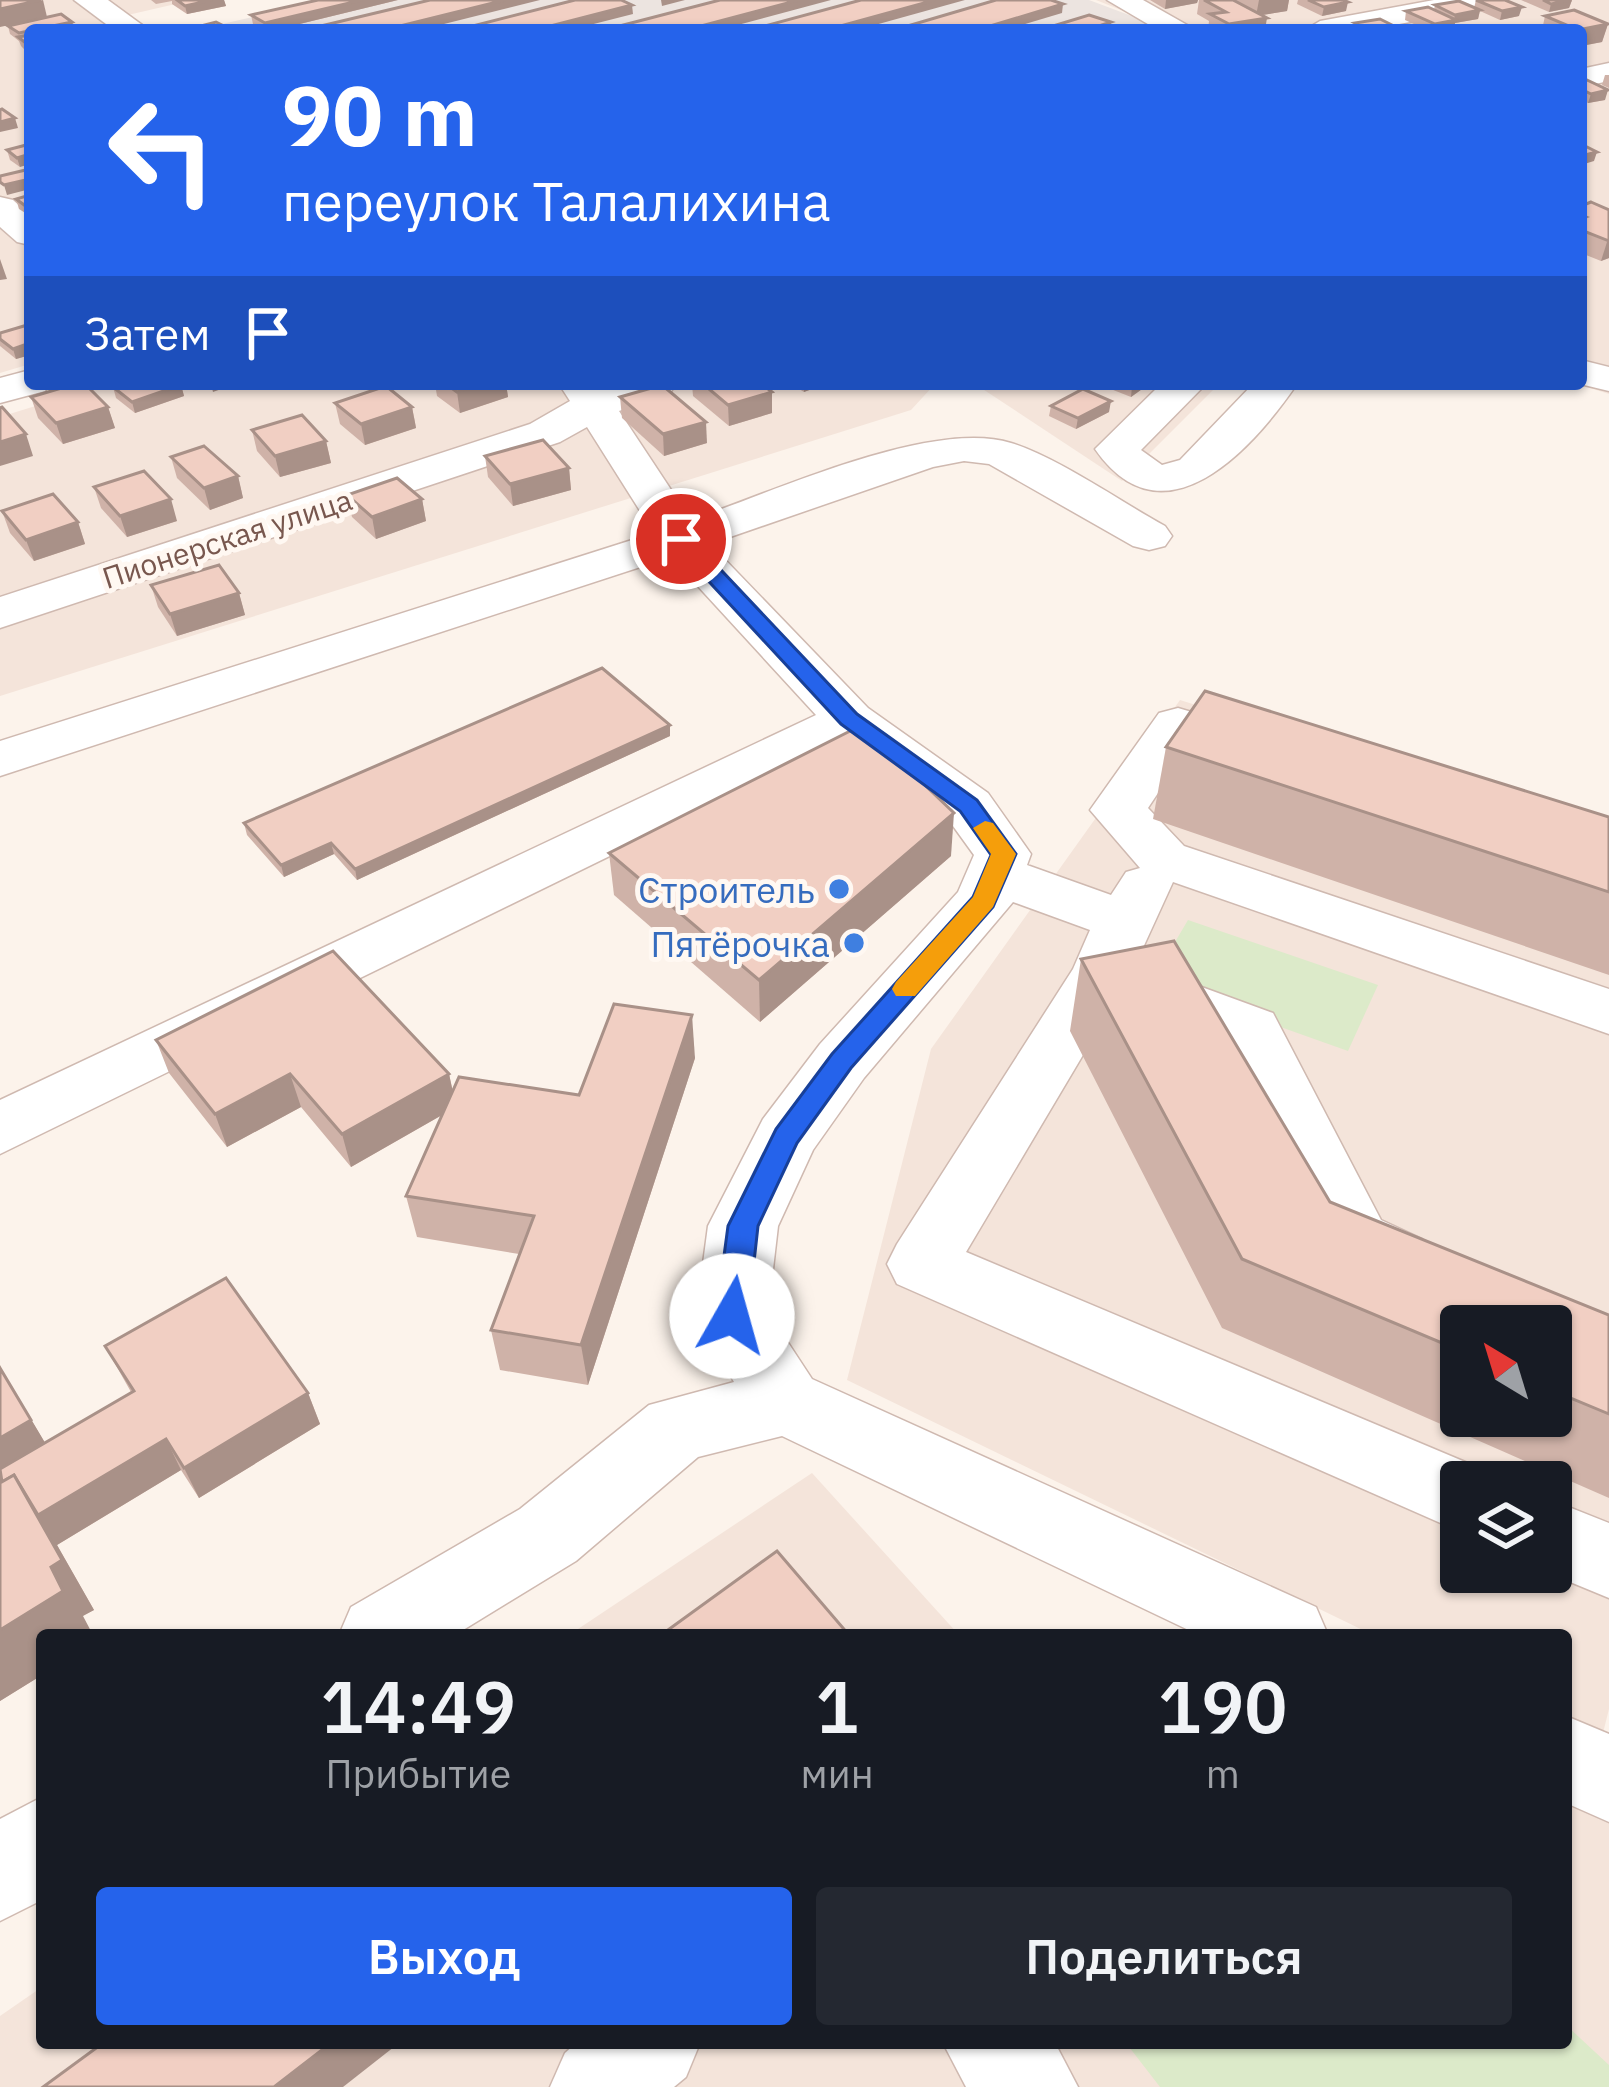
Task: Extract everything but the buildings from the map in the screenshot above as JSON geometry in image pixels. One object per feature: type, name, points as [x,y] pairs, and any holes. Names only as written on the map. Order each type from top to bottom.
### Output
[{"type":"street","points":[[88,0],[125,24]]},
{"type":"street","points":[[1121,0],[1169,24]]},
{"type":"street","points":[[1352,24],[1480,0]]},
{"type":"street","points":[[0,208],[24,228]]},
{"type":"street","name":"Пионерская улица","points":[[0,613],[545,433],[588,395],[618,390]]},
{"type":"street","points":[[1157,480],[1130,466],[1117,449],[1179,390]]},
{"type":"street","points":[[1099,506],[1157,480],[1196,469],[1270,390]]},
{"type":"street","points":[[588,395],[681,539],[849,719],[968,806],[1003,854],[984,901],[842,1061],[786,1137],[743,1226],[732,1316],[786,1402],[1274,1629]]},
{"type":"street","points":[[0,759],[681,539],[924,455],[964,448],[1000,453],[1148,536]]},
{"type":"street","points":[[0,1129],[849,719]]},
{"type":"street","points":[[1314,767],[1178,724],[1118,810],[1164,859],[1609,1012]]},
{"type":"street","points":[[1164,859],[922,1264],[1440,1488]]},
{"type":"street","points":[[995,874],[1251,1029],[1356,1240],[1449,1281]]},
{"type":"street","points":[[390,1629],[548,1535],[676,1429],[786,1402]]},
{"type":"street","points":[[1572,1545],[1609,1562]]},
{"type":"street","points":[[1572,1762],[1609,1778]]},
{"type":"street","points":[[0,1876],[36,1847]]},
{"type":"street","points":[[599,2087],[645,2049]]},
{"type":"street","points":[[996,2049],[1029,2087]]},
{"type":"shaded area","points":[[0,0],[193,0],[106,20],[112,24],[24,24],[24,366],[0,373]]},
{"type":"shaded area","points":[[327,0],[1089,0],[1153,24],[222,24]]},
{"type":"shaded area","points":[[1096,0],[1609,0],[1609,394],[1587,387],[1587,24],[1156,24]]},
{"type":"shaded area","points":[[87,390],[929,390],[911,410],[0,696],[0,417]]},
{"type":"shaded area","points":[[984,390],[1213,390],[1122,481]]},
{"type":"shaded area","points":[[1180,700],[1609,836],[1609,1709],[1600,1745],[1572,1731],[1572,1629],[1361,1629],[847,1380],[931,1049]]},
{"type":"shaded area","points":[[812,1473],[954,1629],[578,1629]]},
{"type":"shaded area","points":[[1572,1789],[1609,1804],[1609,2087],[0,2087],[0,2016],[36,1991],[36,2049],[1572,2049]]},
{"type":"green space","points":[[1188,920],[1378,985],[1348,1051],[1152,981]]},
{"type":"green space","points":[[1572,2031],[1609,2065],[1609,2087],[1160,2087],[1131,2049],[1572,2049]]},
{"type":"slow traffic","points":[[905,989],[984,901],[1003,854],[985,828]]},
{"type":"place","name":"Строитель","points":[[839,889]]},
{"type":"place","name":"Пятёрочка","points":[[854,943]]},
{"type":"route","points":[[681,539],[716,582],[849,719],[968,806],[1003,854],[984,901],[842,1061],[786,1137],[743,1226],[732,1316]]}]
